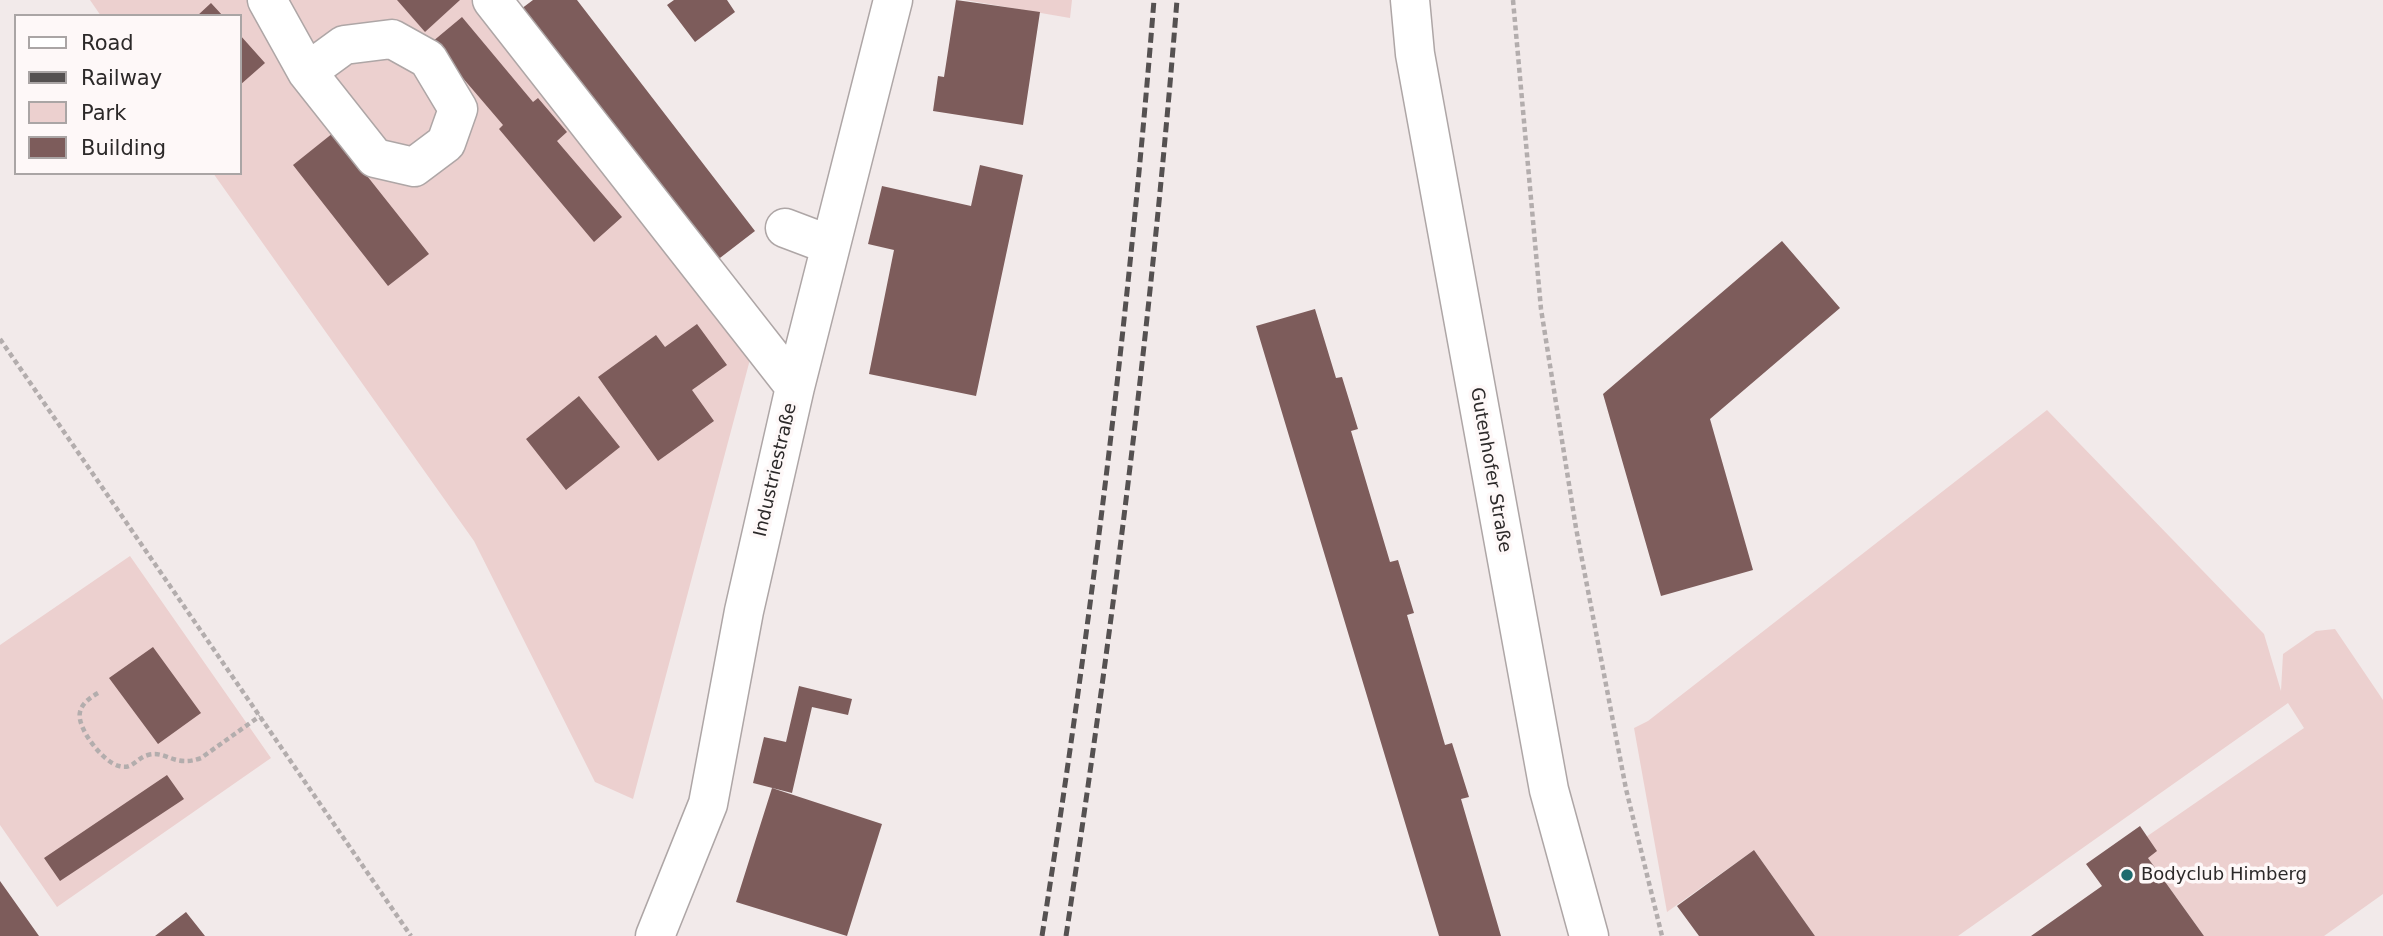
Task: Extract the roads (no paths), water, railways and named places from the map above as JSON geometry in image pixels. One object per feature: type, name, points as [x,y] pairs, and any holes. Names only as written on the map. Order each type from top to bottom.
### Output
[{"type":"street","points":[[267,0],[307,72]]},
{"type":"street","points":[[492,0],[795,387]]},
{"type":"street","name":"Industriestraße","points":[[655,936],[708,804],[744,611],[795,387],[893,0]]},
{"type":"street","name":"Gutenhofer Straße","points":[[1410,0],[1415,54],[1549,790],[1589,936]]},
{"type":"street","points":[[785,228],[830,246]]},
{"type":"railway","points":[[1042,936],[1077,703],[1107,469],[1133,235],[1154,0]]},
{"type":"railway","points":[[1066,936],[1130,469],[1156,235],[1177,0]]},
{"type":"place","name":"Bodyclub Himberg","points":[[2127,875]]}]
